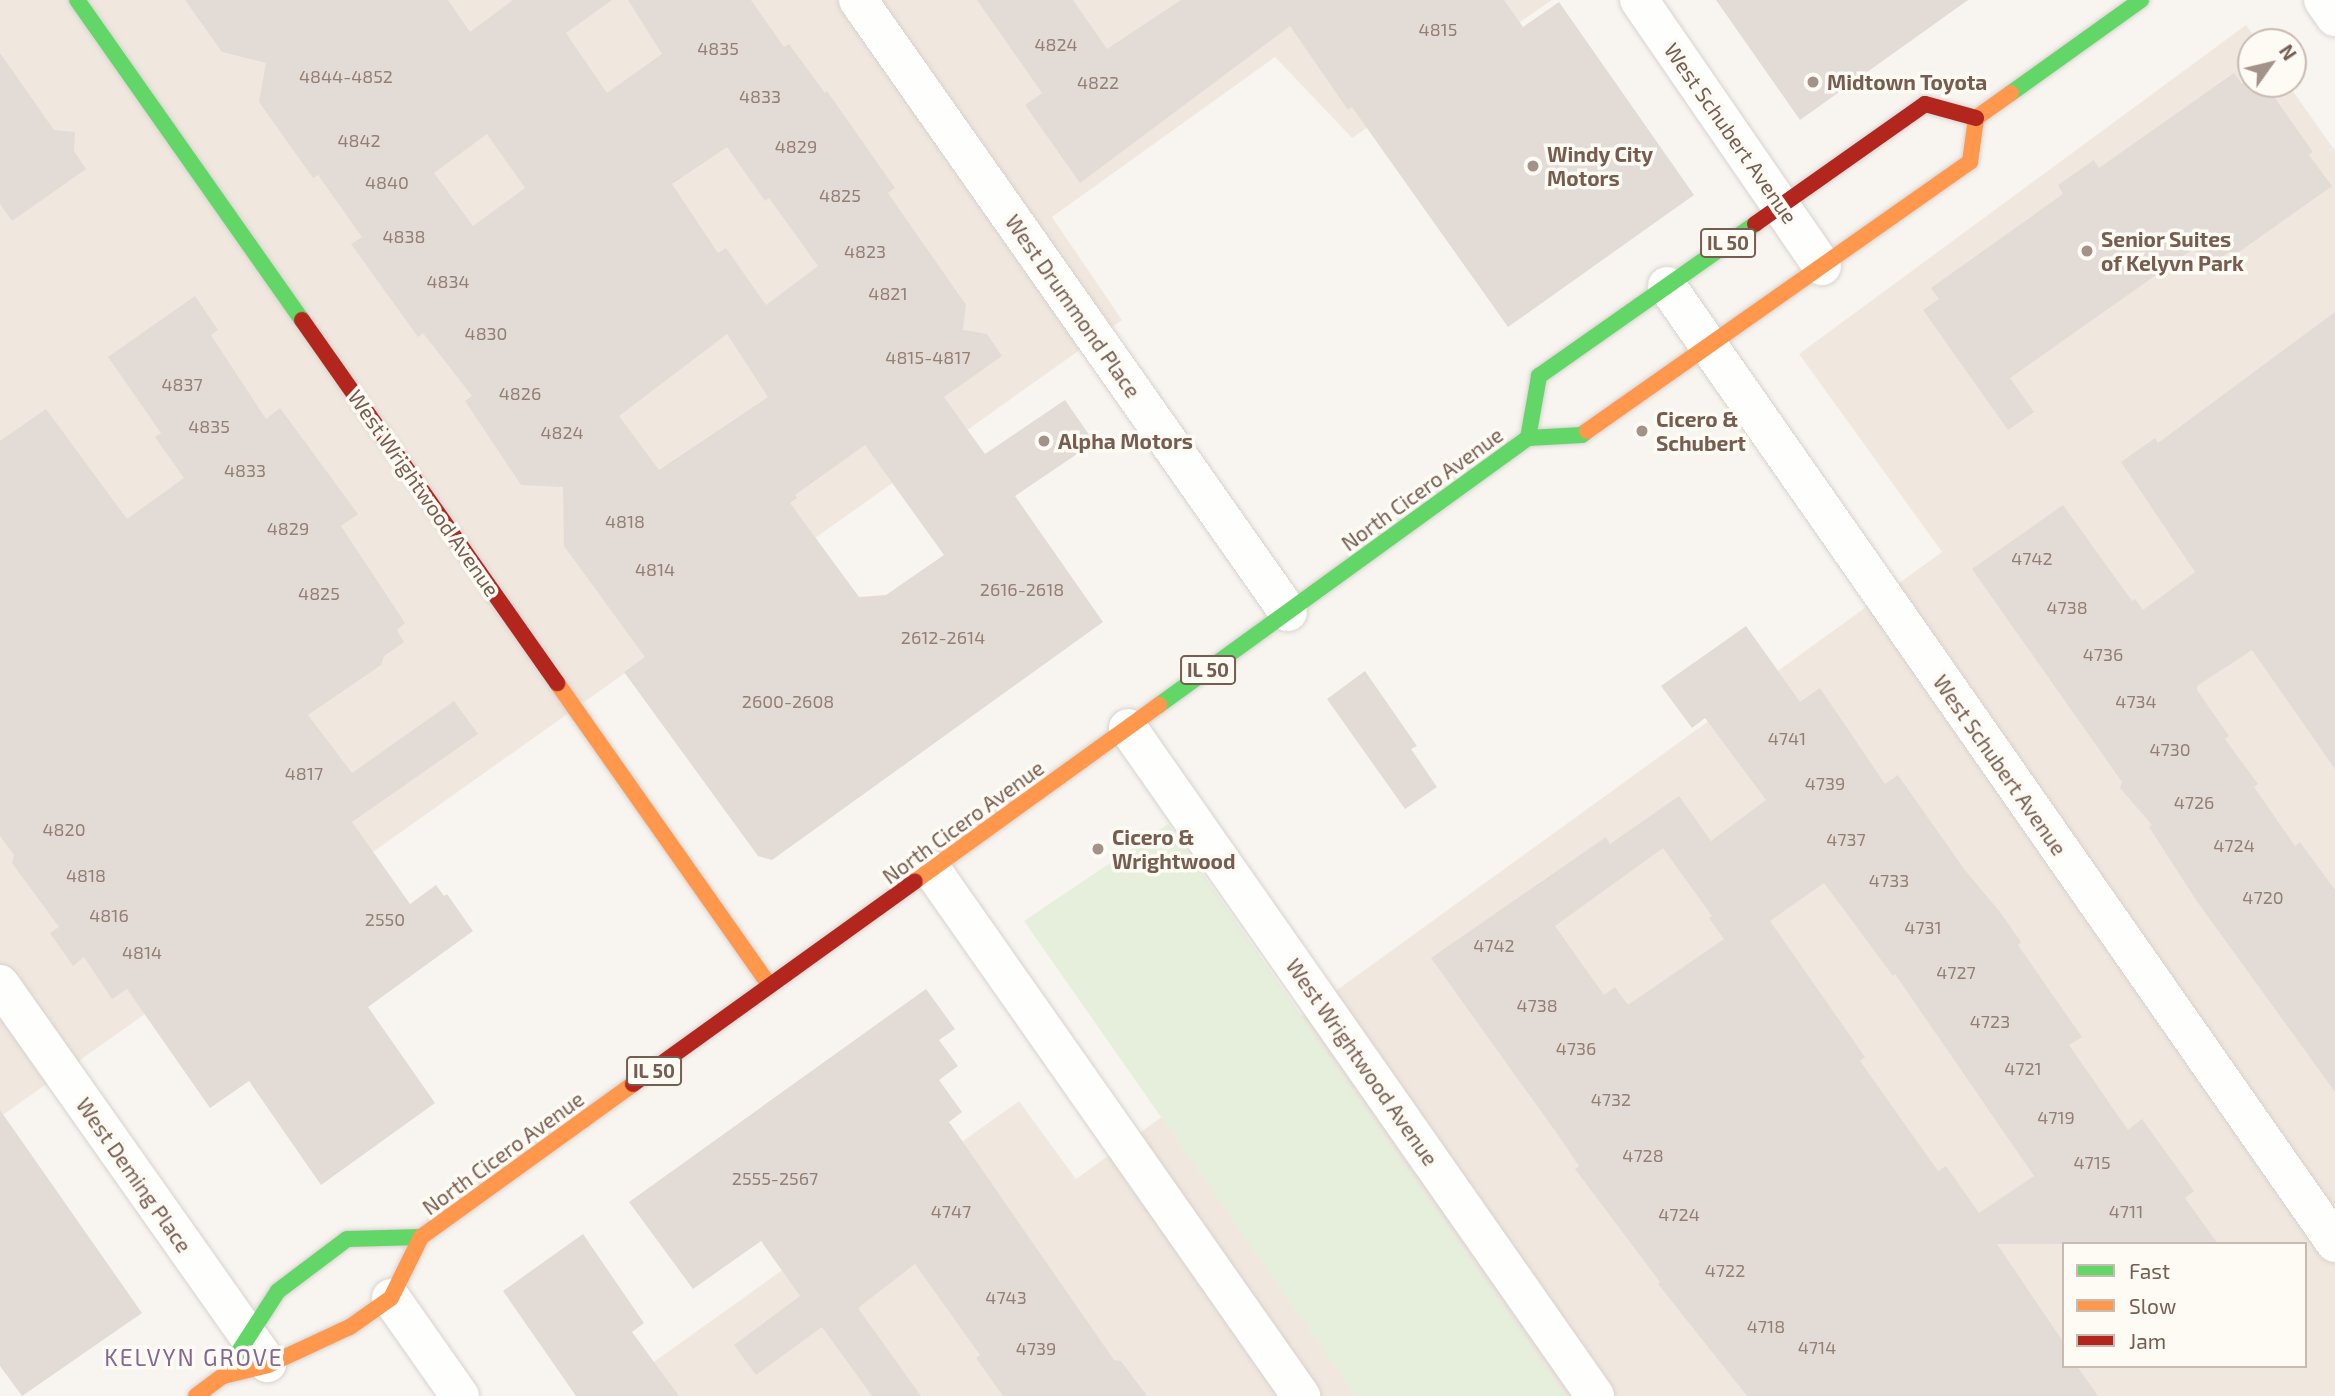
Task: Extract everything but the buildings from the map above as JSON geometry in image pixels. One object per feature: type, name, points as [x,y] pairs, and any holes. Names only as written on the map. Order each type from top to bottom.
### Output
[{"type":"main road","name":"West Wrightwood Avenue","points":[[77,0],[771,986]]},
{"type":"main road","points":[[1976,118],[2141,0]]},
{"type":"main road","name":"North Cicero Avenue","points":[[196,1396],[258,1351],[350,1327],[391,1298],[421,1237],[1528,438],[1582,435],[1970,162],[1976,118],[1925,104],[1539,376],[1528,438]]},
{"type":"main road","name":"North Cicero Avenue","points":[[223,1376],[258,1351],[278,1291],[347,1239],[421,1237]]},
{"type":"street","name":"West Drummond Place","points":[[858,0],[1288,611]]},
{"type":"street","name":"West Schubert Avenue","points":[[1639,0],[1782,204],[1822,266]]},
{"type":"street","points":[[2323,0],[2335,17]]},
{"type":"street","name":"West Schubert Avenue","points":[[1667,286],[2335,1243]]},
{"type":"street","name":"West Wrightwood Avenue","points":[[1128,728],[1595,1396]]},
{"type":"street","points":[[932,870],[1301,1396]]},
{"type":"street","name":"West Deming Place","points":[[0,984],[258,1351]]},
{"type":"street","points":[[391,1298],[460,1396]]},
{"type":"shaded area","points":[[0,0],[1552,0],[1352,138],[1275,57],[1052,217],[1122,320],[0,1117]]},
{"type":"shaded area","points":[[2237,32],[2237,98],[2298,98],[2335,151],[2335,1396],[606,1396],[1019,1101],[1076,1179],[1942,552],[1799,354]]},
{"type":"green space","points":[[1168,824],[1566,1396],[1356,1396],[1024,921]]},
{"type":"traffic: fast","points":[[77,0],[302,320]]},
{"type":"traffic: fast","points":[[2011,93],[2141,0]]},
{"type":"traffic: fast","points":[[1528,438],[1539,376],[1755,224]]},
{"type":"traffic: fast","points":[[1159,705],[1528,438],[1582,435],[1587,431]]},
{"type":"traffic: fast","points":[[223,1376],[278,1291],[347,1239],[421,1237]]},
{"type":"traffic: slow","points":[[1587,431],[1970,162],[1976,118],[2011,93]]},
{"type":"traffic: slow","points":[[557,683],[770,986]]},
{"type":"traffic: slow","points":[[915,881],[1159,705]]},
{"type":"traffic: slow","points":[[196,1396],[223,1376],[268,1365],[350,1327],[391,1298],[421,1237],[633,1084]]},
{"type":"traffic: jam","points":[[1755,224],[1925,104],[1976,118]]},
{"type":"traffic: jam","points":[[302,320],[557,683]]},
{"type":"traffic: jam","points":[[633,1084],[915,881]]},
{"type":"place","name":"Midtown Toyota","points":[[1813,82]]},
{"type":"place","name":"Windy City Motors","points":[[1533,166]]},
{"type":"place","name":"Senior Suites of Kelyvn Park","points":[[2087,251]]},
{"type":"place","name":"Cicero & Schubert","points":[[1642,431]]},
{"type":"place","name":"Alpha Motors","points":[[1044,441]]},
{"type":"place","name":"Cicero & Wrightwood","points":[[1098,849]]},
{"type":"district","name":"KELVYN GROVE","points":[[194,1357]]}]
